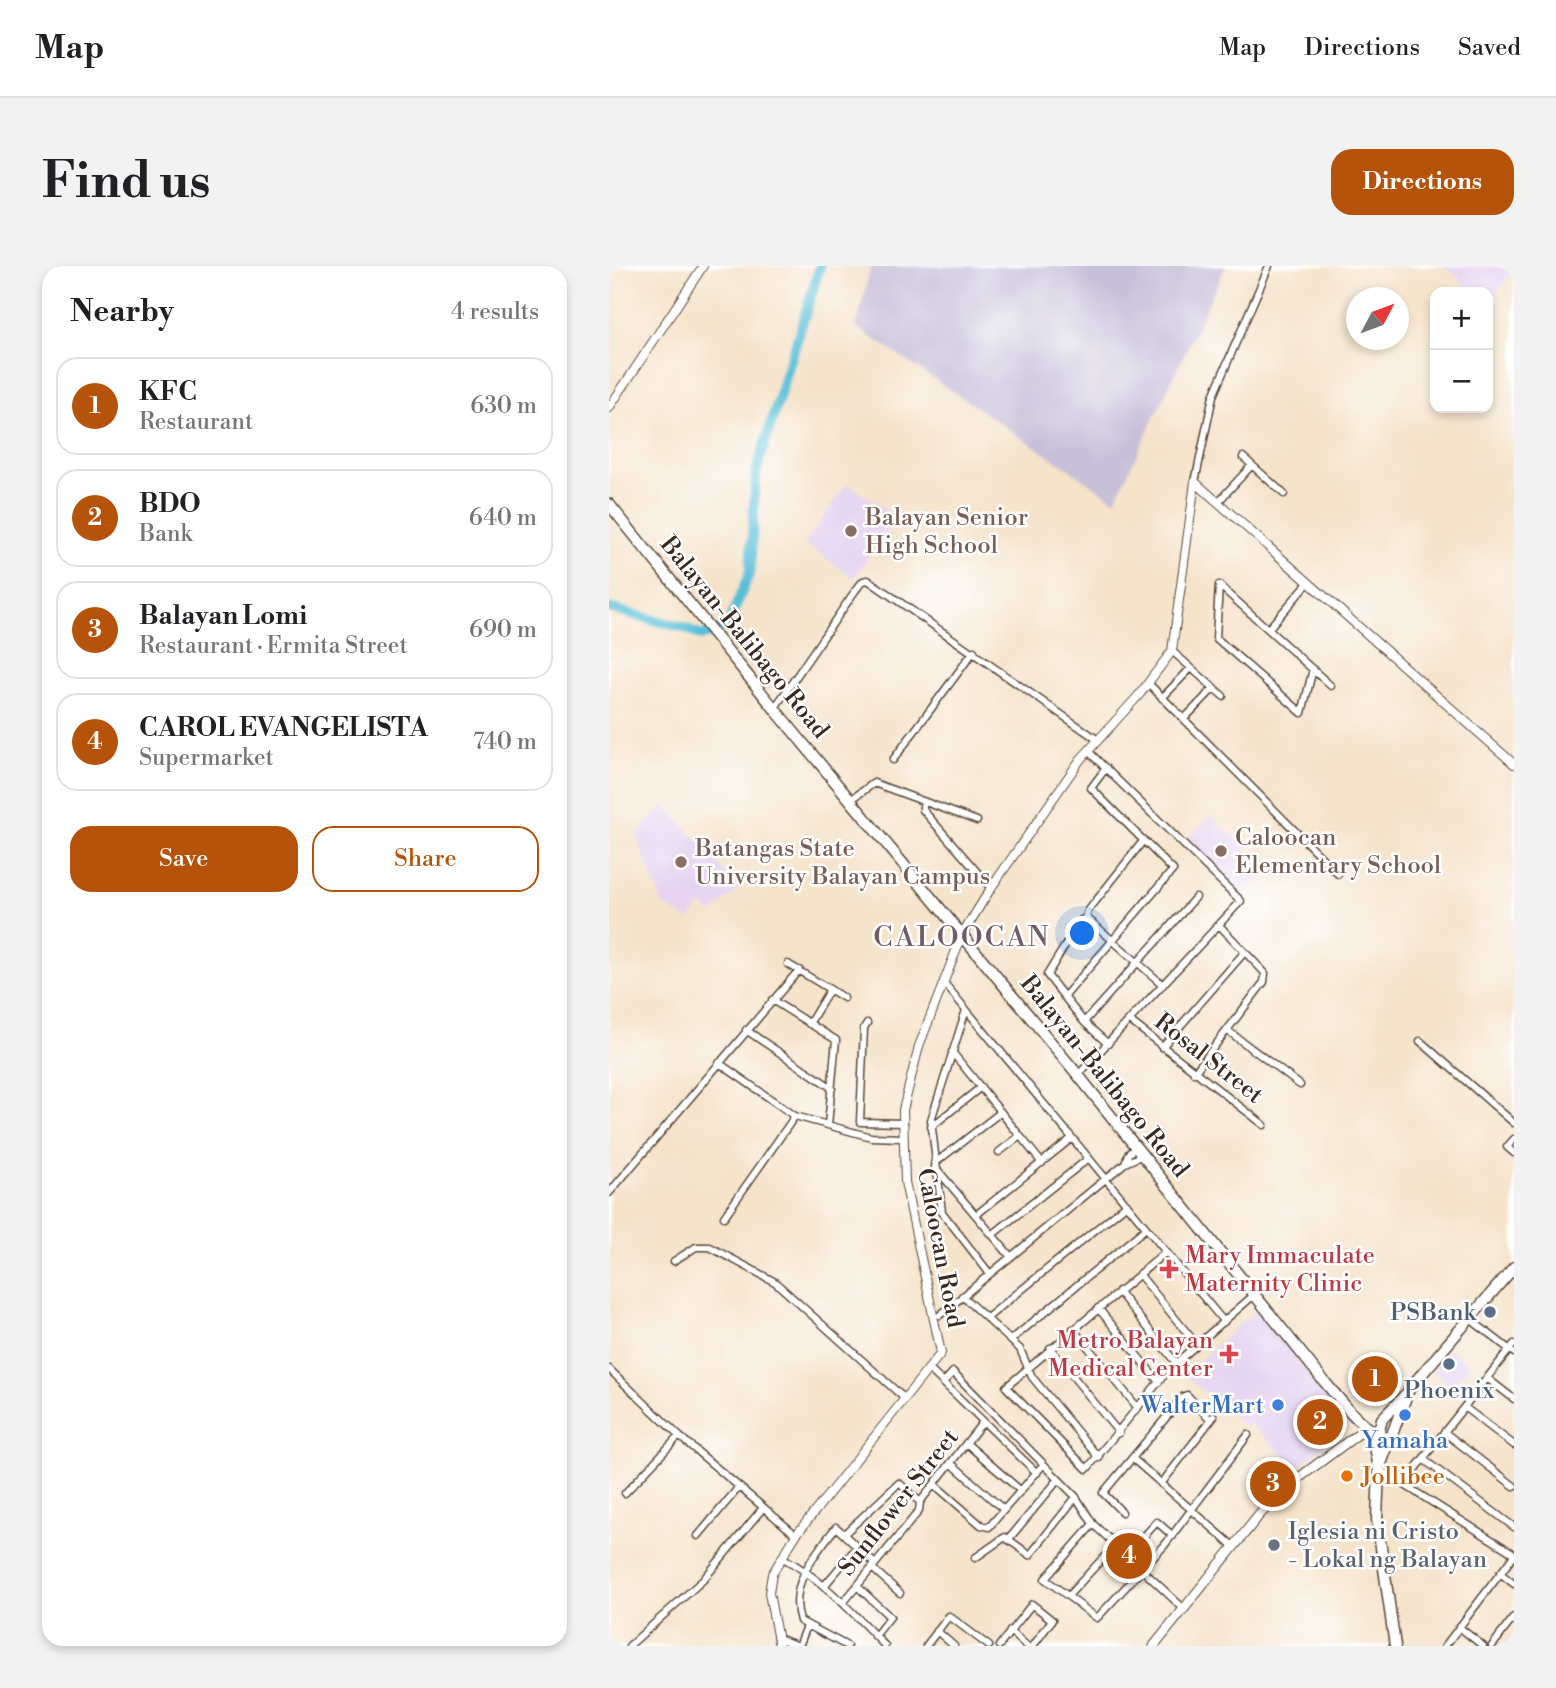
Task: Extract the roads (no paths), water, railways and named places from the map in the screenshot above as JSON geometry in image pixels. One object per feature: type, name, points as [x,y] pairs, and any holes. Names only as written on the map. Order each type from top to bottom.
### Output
[{"type":"main road","name":"Balayan-Balibago Road","points":[[609,504],[774,709],[852,799],[1078,1075],[1254,1295],[1371,1431],[1388,1439]]},
{"type":"main road","points":[[1154,1646],[1232,1545],[1300,1476],[1371,1431],[1514,1267]]},
{"type":"main road","points":[[1379,1469],[1405,1395]]},
{"type":"main road","points":[[1371,1431],[1379,1469],[1377,1519],[1395,1646]]},
{"type":"street","points":[[609,408],[703,266]]},
{"type":"street","points":[[1223,696],[1172,651],[1195,482],[1213,396],[1269,266]]},
{"type":"street","points":[[1243,457],[1284,494]]},
{"type":"street","points":[[1218,502],[1252,465]]},
{"type":"street","points":[[1195,482],[1514,764]]},
{"type":"street","points":[[774,709],[863,581],[868,580],[974,651],[1098,740]]},
{"type":"street","points":[[1269,628],[1308,583]]},
{"type":"street","points":[[1313,669],[1302,713],[1216,638],[1219,585],[1269,628],[1313,669],[1331,686]]},
{"type":"street","points":[[893,760],[974,651]]},
{"type":"street","name":"Caloocan Road","points":[[777,1643],[769,1593],[772,1574],[796,1535],[941,1353],[905,1182],[904,1110],[919,1046],[962,935],[991,888],[1088,751],[1149,684],[1172,651]]},
{"type":"street","points":[[1162,698],[1191,668]]},
{"type":"street","points":[[1149,684],[1338,874]]},
{"type":"street","points":[[1184,719],[1214,688]]},
{"type":"street","points":[[1078,1075],[1241,901],[1088,751]]},
{"type":"street","points":[[1064,997],[1173,870],[1091,788],[1106,768]]},
{"type":"street","points":[[852,799],[874,783],[978,821]]},
{"type":"street","points":[[923,801],[923,810],[991,888]]},
{"type":"street","points":[[1108,1044],[1084,1022],[1051,982],[1048,969],[1080,921],[1086,917],[1143,841]]},
{"type":"street","points":[[1084,1022],[1196,897]]},
{"type":"street","points":[[1086,917],[1163,985]]},
{"type":"street","points":[[1194,1073],[1264,982],[1265,973],[1243,954],[1219,925]]},
{"type":"street","points":[[1162,1047],[1243,954]]},
{"type":"street","points":[[788,964],[844,998]]},
{"type":"street","points":[[609,1193],[799,970]]},
{"type":"street","points":[[945,984],[1224,1322]]},
{"type":"street","points":[[809,1024],[829,989]]},
{"type":"street","points":[[772,1000],[836,1040],[828,1125]]},
{"type":"street","points":[[966,1010],[931,1127],[942,1212],[990,1274]]},
{"type":"street","name":"Rosal Street","points":[[1130,1021],[1264,1125]]},
{"type":"street","points":[[867,1023],[860,1122],[904,1122]]},
{"type":"street","points":[[746,1030],[832,1088]]},
{"type":"street","points":[[1227,1030],[1300,1085]]},
{"type":"street","points":[[1420,1041],[1514,1123]]},
{"type":"street","points":[[952,1052],[1042,1163]]},
{"type":"street","points":[[719,1063],[795,1116],[871,1137],[904,1138]]},
{"type":"street","points":[[931,1127],[981,1087]]},
{"type":"street","points":[[935,1165],[1001,1112]]},
{"type":"street","points":[[724,1217],[795,1116]]},
{"type":"street","points":[[999,1152],[1020,1136]]},
{"type":"street","points":[[976,1215],[1072,1138]]},
{"type":"street","points":[[1514,1139],[1507,1147],[1514,1153]]},
{"type":"street","points":[[1125,1163],[1128,1154],[1139,1151]]},
{"type":"street","points":[[940,1315],[1139,1151]]},
{"type":"street","points":[[992,1235],[1089,1158]]},
{"type":"street","points":[[935,1165],[1011,1256]]},
{"type":"street","points":[[986,1318],[1127,1204]]},
{"type":"street","points":[[1011,1340],[1146,1228]]},
{"type":"street","points":[[674,1261],[696,1247],[710,1247],[775,1282],[904,1398]]},
{"type":"street","points":[[1166,1252],[1006,1387],[1087,1469],[1099,1458],[1176,1363],[1254,1295]]},
{"type":"street","points":[[1139,1274],[1197,1345]]},
{"type":"street","points":[[1118,1291],[1176,1363]]},
{"type":"street","points":[[963,1296],[1020,1349],[1032,1377],[1099,1458]]},
{"type":"street","points":[[1098,1308],[1159,1382]]},
{"type":"street","points":[[1403,1483],[1513,1349],[1470,1319]]},
{"type":"street","points":[[1073,1329],[1138,1408]]},
{"type":"street","points":[[1049,1348],[1119,1433]]},
{"type":"street","points":[[609,1369],[679,1436],[762,1509],[796,1535]]},
{"type":"street","points":[[930,1370],[982,1423],[1037,1473]]},
{"type":"street","points":[[943,1383],[953,1372],[1076,1497],[1093,1524],[1182,1607]]},
{"type":"street","points":[[1487,1378],[1514,1399]]},
{"type":"street","points":[[1122,1512],[1103,1493],[1187,1395],[1213,1418],[1161,1484]]},
{"type":"street","points":[[1464,1407],[1514,1445]]},
{"type":"street","name":"Sunflower Street","points":[[843,1603],[919,1511],[921,1502],[982,1423]]},
{"type":"street","points":[[1444,1432],[1514,1486]]},
{"type":"street","points":[[1093,1524],[1045,1579],[1097,1618],[1173,1536],[1248,1435]]},
{"type":"street","points":[[625,1493],[679,1436]]},
{"type":"street","points":[[966,1443],[1021,1491]]},
{"type":"street","points":[[1132,1458],[1232,1545]]},
{"type":"street","points":[[1423,1459],[1514,1527]]},
{"type":"street","points":[[952,1464],[1004,1510]]},
{"type":"street","points":[[935,1485],[981,1525],[989,1527],[1043,1465]]},
{"type":"street","points":[[1379,1469],[1513,1553],[1444,1646]]},
{"type":"street","points":[[1008,1540],[1058,1480]]},
{"type":"street","points":[[844,1534],[898,1483],[921,1502]]},
{"type":"street","points":[[698,1536],[739,1487]]},
{"type":"street","points":[[975,1558],[1005,1537],[1030,1555],[1076,1497]]},
{"type":"street","points":[[629,1646],[703,1580],[762,1509]]},
{"type":"street","points":[[1126,1556],[1157,1522],[1173,1536]]},
{"type":"street","points":[[847,1646],[800,1621],[797,1601],[806,1570],[836,1527],[900,1593]]},
{"type":"street","points":[[1068,1596],[1115,1545]]},
{"type":"street","points":[[824,1586],[857,1547]]},
{"type":"street","points":[[783,1558],[806,1570],[885,1646]]},
{"type":"street","points":[[1500,1573],[1514,1584]]},
{"type":"street","points":[[857,1587],[891,1617],[875,1636]]},
{"type":"street","points":[[999,1646],[1032,1604],[1052,1620],[1033,1646]]},
{"type":"street","points":[[926,1646],[949,1616],[989,1646]]},
{"type":"street","points":[[1492,1646],[1514,1617]]},
{"type":"street","points":[[777,1643],[799,1646],[807,1626]]},
{"type":"street","points":[[1459,1627],[1483,1646]]},
{"type":"street","points":[[937,1631],[954,1646]]},
{"type":"street","points":[[1010,1631],[1027,1646]]},
{"type":"waterway","points":[[609,608],[684,628],[701,636],[727,627],[750,572],[756,472],[820,266]]},
{"type":"place","name":"Balayan Senior High School","points":[[851,531]]},
{"type":"place","name":"Caloocan Elementary School","points":[[1221,851]]},
{"type":"place","name":"Batangas State University Balayan Campus","points":[[681,862]]},
{"type":"place","name":"Mary Immaculate Maternity Clinic","points":[[1169,1269]]},
{"type":"place","name":"PSBank","points":[[1490,1312]]},
{"type":"place","name":"Metro Balayan Medical Center","points":[[1229,1354]]},
{"type":"place","name":"Phoenix","points":[[1449,1364]]},
{"type":"place","name":"KFC","points":[[1375,1379]]},
{"type":"place","name":"WalterMart","points":[[1278,1405]]},
{"type":"place","name":"Yamaha","points":[[1405,1415]]},
{"type":"place","name":"BDO","points":[[1320,1422]]},
{"type":"place","name":"Jollibee","points":[[1347,1476]]},
{"type":"place","name":"Balayan Lomi","points":[[1273,1484]]},
{"type":"place","name":"Iglesia ni Cristo - Lokal ng Balayan","points":[[1274,1545]]},
{"type":"place","name":"CAROL EVANGELISTA","points":[[1129,1556]]},
{"type":"district","name":"CALOOCAN","points":[[962,936]]}]
